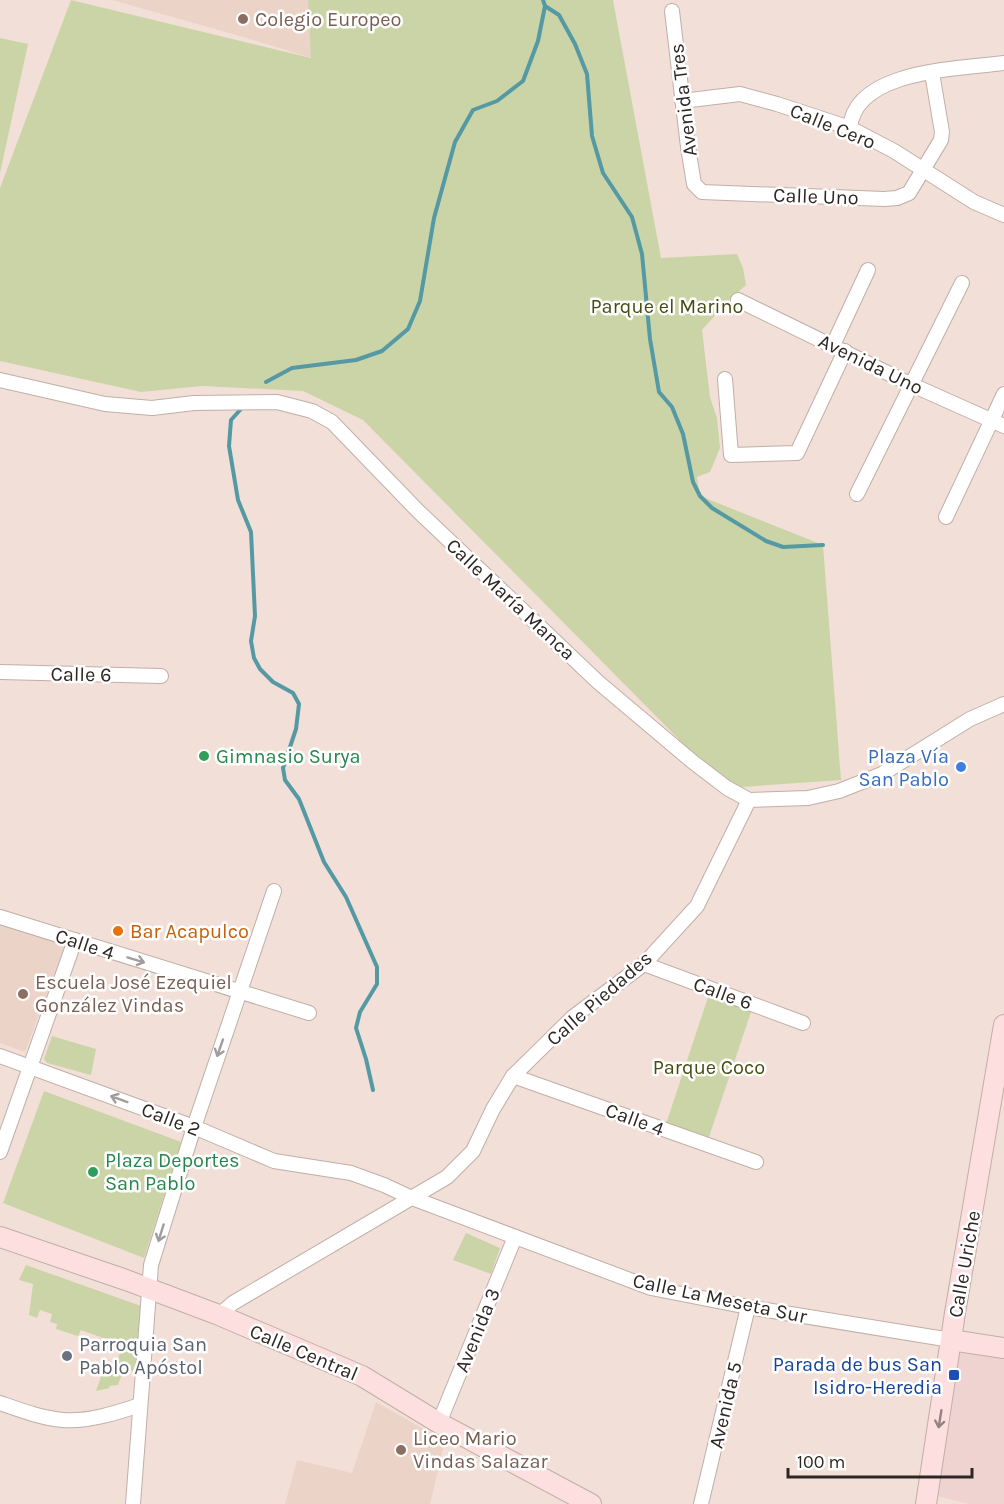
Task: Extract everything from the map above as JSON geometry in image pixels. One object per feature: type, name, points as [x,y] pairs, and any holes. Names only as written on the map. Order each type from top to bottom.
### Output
[{"type":"main road","name":"Calle Uriche","points":[[926,1504],[1004,1025]]},
{"type":"main road","name":"Calle Central","points":[[0,1237],[200,1308],[226,1309],[362,1376],[439,1423],[591,1504]]},
{"type":"main road","name":"Calle La Meseta Sur","points":[[951,1340],[1004,1348]]},
{"type":"main road","points":[[949,1361],[958,1345],[971,1342]]},
{"type":"street","name":"Avenida Tres","points":[[672,11],[688,147],[694,184],[697,188]]},
{"type":"street","points":[[850,128],[852,114],[862,100],[897,79],[1004,63]]},
{"type":"street","name":"Calle Uno","points":[[697,188],[702,192],[897,198],[909,192],[941,140],[942,132],[932,73]]},
{"type":"street","name":"Calle Cero","points":[[682,101],[740,94],[850,128],[894,151],[974,202],[1004,215]]},
{"type":"street","points":[[725,379],[731,455],[797,453],[868,270]]},
{"type":"street","points":[[857,494],[962,283]]},
{"type":"street","name":"Avenida Uno","points":[[738,300],[910,384],[998,423]]},
{"type":"street","name":"Calle María Manca","points":[[0,380],[105,404],[152,408],[194,403],[278,402],[312,411],[332,422],[417,510],[598,682],[693,762],[727,788],[749,800]]},
{"type":"street","points":[[946,517],[998,423],[1004,394]]},
{"type":"street","name":"Calle 6","points":[[0,672],[161,676]]},
{"type":"street","points":[[749,800],[808,798],[839,791],[882,774],[970,719],[1004,704]]},
{"type":"street","name":"Calle Piedades","points":[[226,1309],[447,1177],[473,1151],[513,1076],[573,1017],[644,964],[697,906],[749,800]]},
{"type":"street","points":[[133,1504],[151,1265],[194,1127],[274,891]]},
{"type":"street","name":"Calle 4","points":[[0,918],[309,1014]]},
{"type":"street","points":[[0,1152],[75,940]]},
{"type":"street","name":"Calle 6","points":[[644,964],[803,1023]]},
{"type":"street","name":"Calle 2","points":[[0,1056],[194,1127],[274,1161],[351,1173],[412,1198]]},
{"type":"street","name":"Calle 4","points":[[513,1076],[756,1162]]},
{"type":"street","name":"Calle La Meseta Sur","points":[[412,1198],[651,1288],[748,1307],[951,1340]]},
{"type":"street","name":"Avenida 3","points":[[439,1423],[514,1237]]},
{"type":"street","name":"Avenida 5","points":[[701,1504],[748,1307]]},
{"type":"street","points":[[0,1403],[46,1418],[65,1420],[96,1417],[140,1406]]},
{"type":"shaded area","name":"Colegio Europeo","points":[[112,0],[308,0],[312,58],[243,37]]},
{"type":"shaded area","name":"Escuela José Ezequiel González Vindas","points":[[0,926],[65,945],[25,1052],[0,1043]]},
{"type":"shaded area","points":[[960,1346],[1004,1353],[1004,1504],[969,1504],[933,1495]]},
{"type":"shaded area","name":"Liceo Mario Vindas Salazar","points":[[376,1402],[445,1441],[430,1504],[285,1504],[297,1460],[352,1473]]},
{"type":"green space","name":"Parque el Marino","points":[[71,0],[311,58],[308,0],[613,0],[661,258],[737,254],[743,268],[746,285],[702,330],[710,397],[717,418],[720,448],[710,472],[697,477],[700,496],[823,545],[841,780],[727,788],[363,420],[303,391],[202,386],[141,392],[0,361],[0,188]]},
{"type":"green space","points":[[0,38],[28,44],[0,173]]},
{"type":"green space","name":"Parque Coco","points":[[709,994],[752,1009],[709,1137],[666,1124]]},
{"type":"green space","points":[[52,1036],[96,1049],[91,1075],[47,1063],[44,1059]]},
{"type":"green space","name":"Plaza Deportes San Pablo","points":[[44,1091],[181,1142],[144,1258],[3,1203]]},
{"type":"green space","points":[[466,1233],[500,1248],[491,1274],[453,1260]]},
{"type":"green space","points":[[26,1265],[141,1306],[143,1312],[138,1373],[124,1368],[118,1385],[96,1391],[106,1363],[115,1366],[121,1350],[112,1347],[114,1342],[81,1330],[78,1336],[56,1329],[57,1324],[50,1322],[52,1314],[40,1310],[37,1318],[29,1315],[33,1284],[19,1280]]},
{"type":"waterway","points":[[543,0],[545,6],[559,15],[575,44],[587,74],[592,136],[603,173],[632,217],[642,254],[650,339],[659,392],[672,407],[683,434],[693,482],[700,496],[712,508],[766,541],[783,547],[823,545]]},
{"type":"waterway","points":[[266,382],[292,368],[356,360],[382,351],[408,329],[420,301],[434,218],[455,142],[473,110],[497,101],[523,81],[538,41],[545,6]]},
{"type":"waterway","points":[[241,409],[231,420],[229,446],[238,500],[251,532],[255,616],[251,641],[254,658],[260,669],[273,682],[293,693],[299,704],[296,729],[283,768],[285,780],[299,799],[324,862],[346,897],[377,967],[377,984],[360,1012],[356,1028],[373,1090]]},
{"type":"place","name":"Colegio Europeo","points":[[243,19]]},
{"type":"place","name":"Gimnasio Surya","points":[[204,756]]},
{"type":"place","name":"Plaza Vía San Pablo","points":[[961,767]]},
{"type":"place","name":"Bar Acapulco","points":[[118,931]]},
{"type":"place","name":"Escuela José Ezequiel González Vindas","points":[[23,994]]},
{"type":"place","name":"Plaza Deportes San Pablo","points":[[93,1172]]},
{"type":"place","name":"Parroquia San Pablo Apóstol","points":[[67,1356]]},
{"type":"place","name":"Parada de bus San Isidro-Heredia","points":[[954,1375]]},
{"type":"place","name":"Liceo Mario Vindas Salazar","points":[[401,1450]]}]
